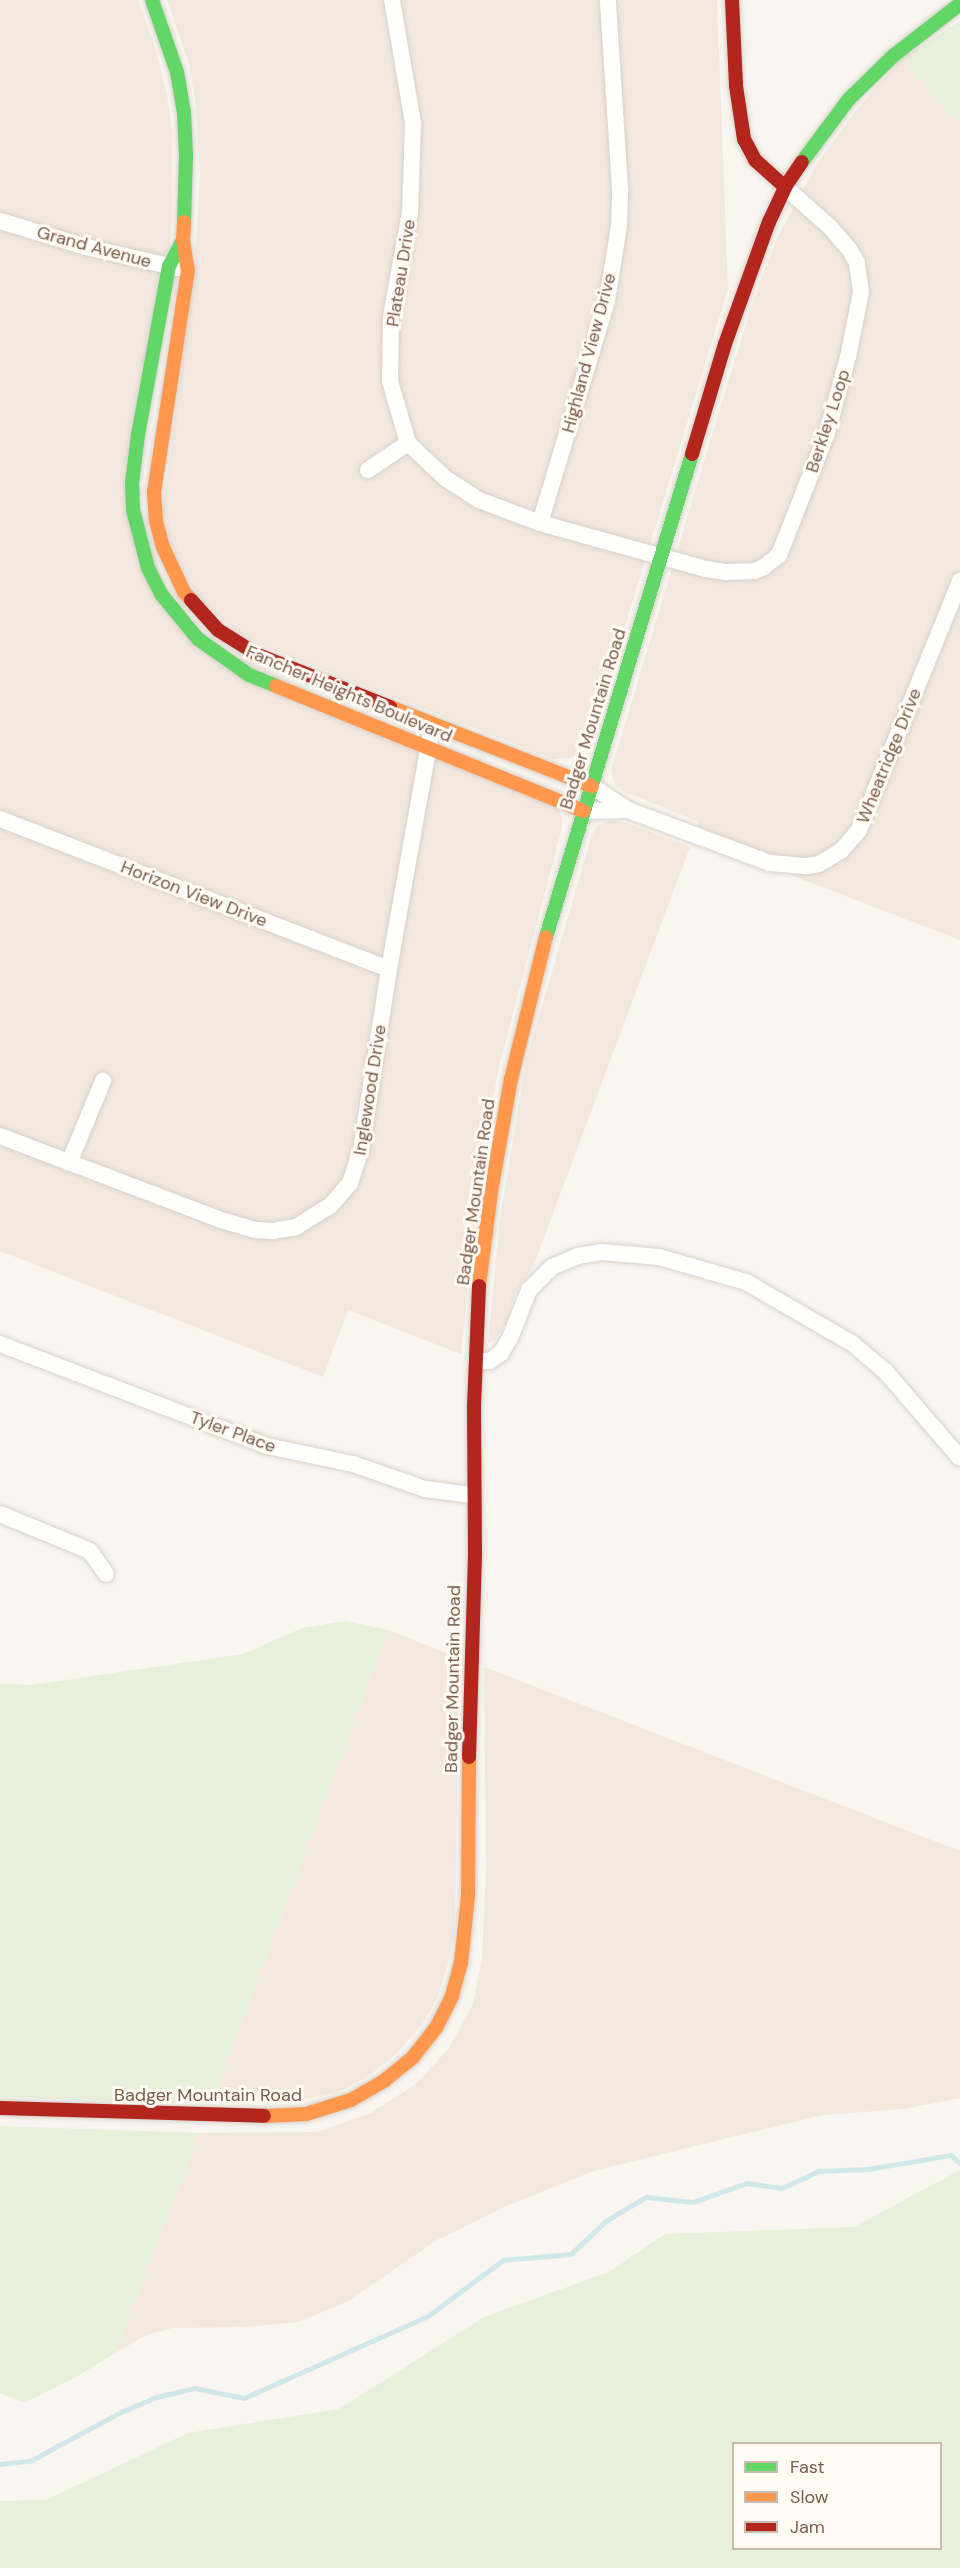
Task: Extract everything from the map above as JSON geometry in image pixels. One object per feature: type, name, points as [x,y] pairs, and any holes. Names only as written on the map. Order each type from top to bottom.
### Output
[{"type":"main road","name":"Fancher Heights Boulevard","points":[[152,0],[177,72],[184,113],[186,156],[183,240],[188,270],[154,492],[156,521],[163,547],[180,585],[198,610],[239,645],[291,669],[592,786]]},
{"type":"main road","points":[[732,0],[736,86],[744,140],[755,160],[785,187]]},
{"type":"main road","name":"Badger Mountain Road","points":[[0,2108],[243,2116],[306,2114],[351,2100],[385,2080],[413,2057],[436,2028],[452,1996],[461,1963],[467,1919],[475,1553],[472,1495],[480,1272],[489,1203],[512,1079],[546,938],[725,344],[754,258],[785,187],[849,99],[893,56],[960,4]]},
{"type":"main road","name":"Fancher Heights Boulevard","points":[[183,240],[169,266],[132,483],[133,510],[139,538],[148,568],[161,594],[198,639],[249,675],[584,811]]},
{"type":"street","name":"Plateau Drive","points":[[392,0],[413,123],[410,212],[391,317],[390,381],[408,443]]},
{"type":"street","name":"Highland View Drive","points":[[540,523],[604,313],[619,226],[620,188],[608,0]]},
{"type":"street","name":"Berkley Loop","points":[[662,557],[726,572],[755,571],[772,562],[779,555],[789,536],[827,433],[848,357],[861,292],[861,276],[857,262],[849,249],[831,228],[785,187]]},
{"type":"street","name":"Grand Avenue","points":[[0,221],[86,247],[188,270]]},
{"type":"street","points":[[368,470],[408,443],[445,478],[479,500],[540,523],[662,557]]},
{"type":"street","name":"Wheatridge Drive","points":[[592,786],[628,810],[770,863],[807,866],[819,864],[841,851],[859,830],[960,581]]},
{"type":"street","name":"Inglewood Drive","points":[[0,1136],[249,1228],[272,1231],[296,1227],[315,1217],[341,1196],[357,1168],[432,724]]},
{"type":"street","name":"Wheatridge Drive","points":[[584,811],[628,810]]},
{"type":"street","name":"Horizon View Drive","points":[[0,819],[389,969]]},
{"type":"street","points":[[69,1163],[103,1081]]},
{"type":"street","points":[[476,1361],[490,1361],[501,1353],[510,1338],[529,1290],[552,1267],[578,1256],[601,1252],[658,1257],[746,1282],[812,1318],[853,1344],[885,1372],[960,1458]]},
{"type":"street","name":"Tyler Place","points":[[0,1344],[267,1446],[353,1464],[424,1488],[472,1495]]},
{"type":"street","points":[[0,1514],[90,1551],[106,1574]]},
{"type":"shaded area","points":[[0,0],[138,0],[155,47],[167,95],[172,133],[172,218],[170,242],[127,463],[177,628],[558,808],[562,818],[562,828],[499,1066],[480,1169],[461,1354],[348,1310],[323,1377],[0,1251]]},
{"type":"shaded area","points":[[167,0],[717,0],[728,289],[610,675],[589,737],[578,754],[570,758],[553,759],[271,649],[244,636],[212,611],[196,593],[171,545],[163,509],[194,274],[200,177],[195,99],[189,64]]},
{"type":"shaded area","points":[[901,59],[960,125],[960,940],[694,838],[699,822],[623,791],[615,785],[611,771],[752,305],[776,240],[817,164],[854,113]]},
{"type":"shaded area","points":[[610,820],[627,823],[690,847],[533,1267],[517,1290],[505,1324],[495,1340],[488,1343],[500,1220],[526,1061],[592,835],[596,827]]},
{"type":"shaded area","points":[[388,1630],[459,1658],[455,1927],[448,1963],[437,1999],[421,2026],[394,2056],[367,2077],[337,2093],[287,2102],[211,2104]]},
{"type":"shaded area","points":[[484,1667],[960,1851],[960,2098],[904,2109],[823,2115],[593,2171],[511,2204],[437,2240],[348,2301],[299,2322],[245,2327],[172,2328],[146,2335],[115,2353],[199,2133],[317,2132],[371,2113],[416,2084],[449,2048],[473,2004],[482,1959],[486,1866]]},
{"type":"green space","points":[[960,21],[960,125],[901,59]]},
{"type":"green space","points":[[345,1621],[388,1630],[211,2104],[0,2097],[0,1684],[32,1685],[243,1654],[302,1628]]},
{"type":"green space","points":[[0,2126],[199,2133],[115,2353],[78,2376],[24,2403],[0,2393]]},
{"type":"green space","points":[[960,2170],[960,2568],[0,2568],[0,2501],[46,2500],[188,2433],[339,2409],[484,2317],[609,2272],[665,2234],[854,2227]]},
{"type":"waterway","points":[[0,2464],[30,2461],[121,2412],[156,2397],[195,2388],[244,2398],[428,2316],[503,2260],[571,2254],[606,2221],[646,2197],[693,2202],[747,2183],[782,2188],[818,2171],[868,2169],[951,2155],[960,2163]]},
{"type":"traffic: fast","points":[[152,0],[177,72],[184,113],[186,156],[184,222]]},
{"type":"traffic: fast","points":[[802,162],[849,99],[893,56],[960,4]]},
{"type":"traffic: fast","points":[[183,240],[169,266],[138,435],[132,483],[133,510],[148,568],[161,594],[198,639],[249,675],[276,686]]},
{"type":"traffic: fast","points":[[546,937],[692,454]]},
{"type":"traffic: slow","points":[[184,222],[183,240],[188,270],[154,492],[156,521],[163,547],[184,592],[191,600]]},
{"type":"traffic: slow","points":[[276,686],[584,811]]},
{"type":"traffic: slow","points":[[390,707],[592,786]]},
{"type":"traffic: slow","points":[[479,1286],[491,1192],[511,1079],[546,937]]},
{"type":"traffic: slow","points":[[264,2116],[306,2114],[351,2100],[385,2080],[413,2057],[436,2028],[452,1996],[461,1963],[468,1896],[469,1757]]},
{"type":"traffic: jam","points":[[732,0],[736,86],[744,139],[755,160],[785,187]]},
{"type":"traffic: jam","points":[[692,454],[725,344],[769,222],[785,187],[802,162]]},
{"type":"traffic: jam","points":[[191,600],[218,630],[258,655],[390,707]]},
{"type":"traffic: jam","points":[[469,1757],[475,1553],[474,1406],[479,1286]]},
{"type":"traffic: jam","points":[[0,2108],[264,2116]]}]
